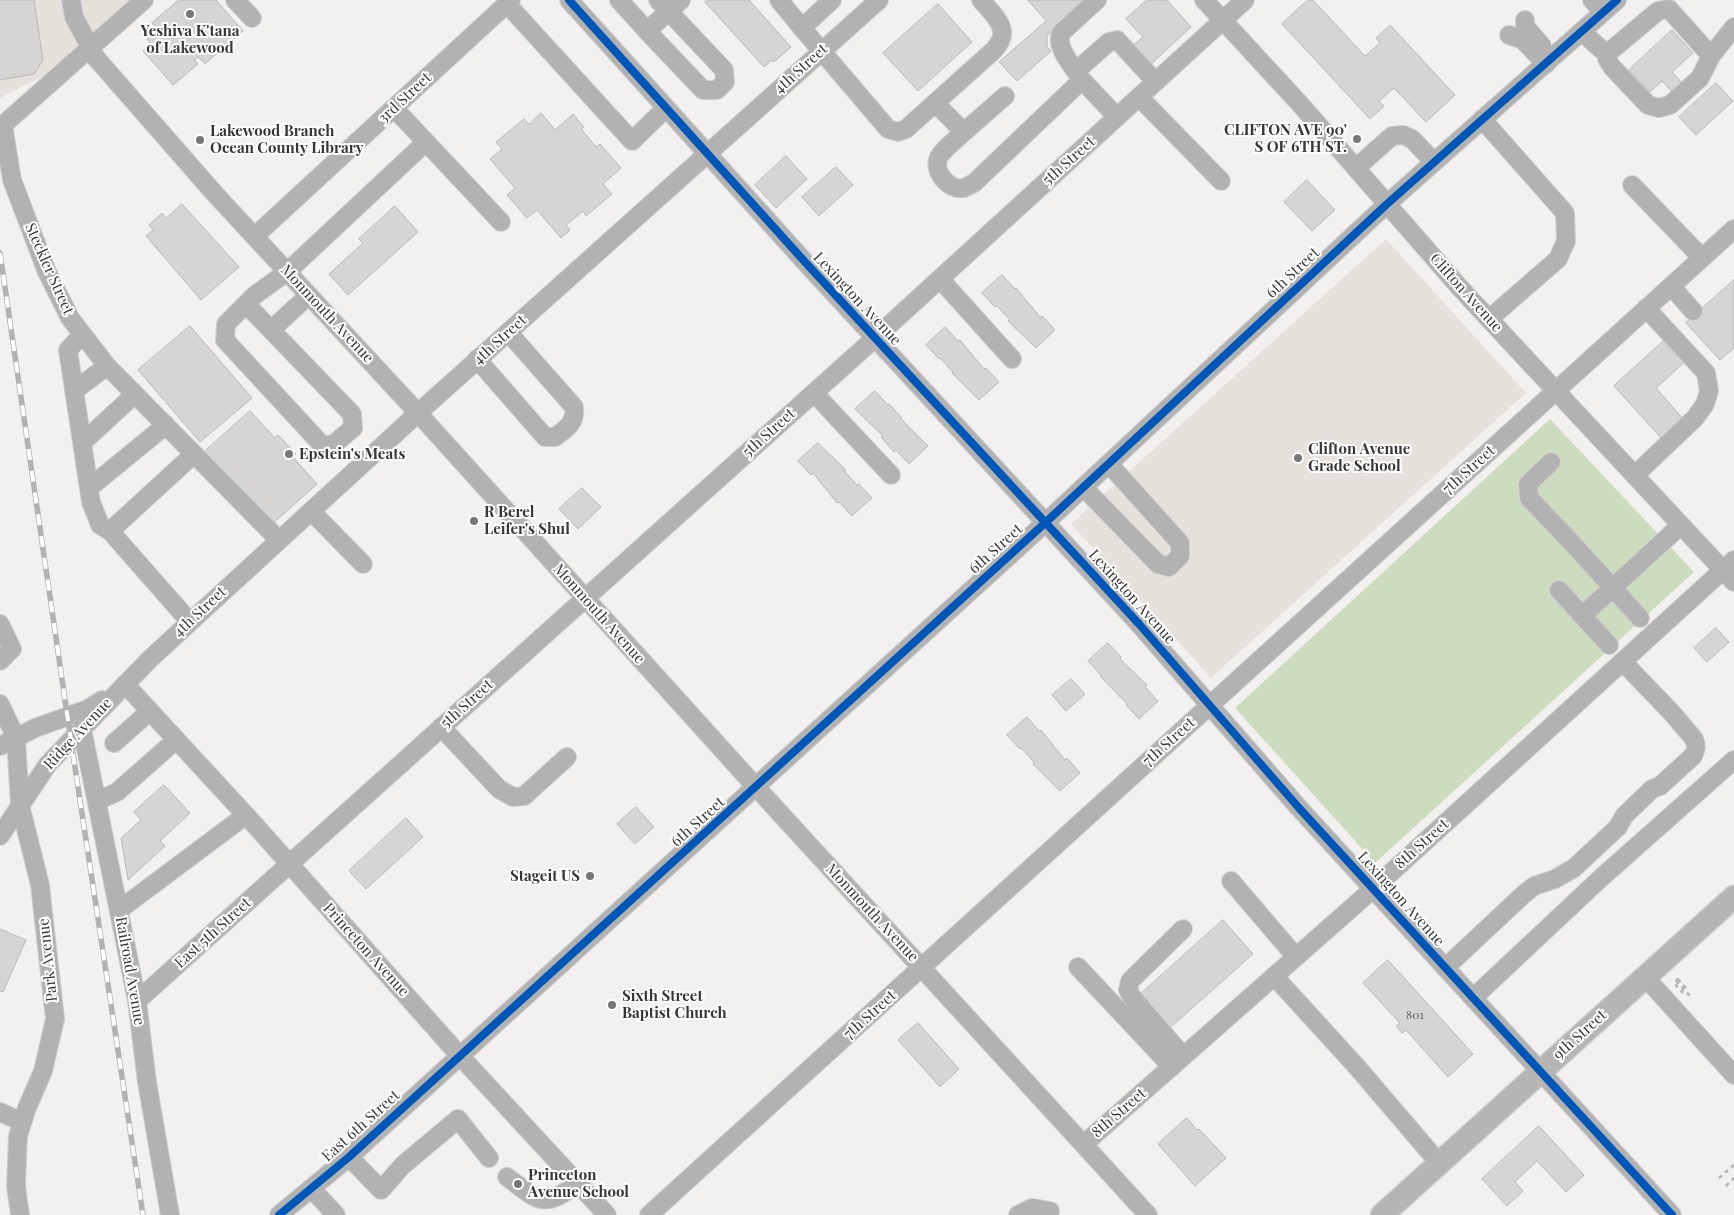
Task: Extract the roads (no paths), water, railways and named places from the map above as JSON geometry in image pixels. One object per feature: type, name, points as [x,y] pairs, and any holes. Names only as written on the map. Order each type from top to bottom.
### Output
[{"type":"main road","name":"9th Street","points":[[1382,1215],[1734,897]]},
{"type":"street","name":"Monmouth Avenue","points":[[71,0],[74,17],[96,58],[215,194],[418,413],[756,787],[1084,1144],[1143,1213]]},
{"type":"street","name":"Steckler Street","points":[[144,0],[2,126],[12,180],[47,272],[70,318],[82,335],[107,366],[279,540]]},
{"type":"street","points":[[235,0],[252,18]]},
{"type":"street","name":"Lexington Avenue","points":[[569,0],[805,262],[1138,624],[1373,889],[1672,1215]]},
{"type":"street","points":[[619,0],[647,31],[703,90],[716,90],[725,82],[724,70],[669,4],[647,31]]},
{"type":"street","points":[[779,0],[888,129],[898,132],[906,130],[994,50],[1002,39],[1002,30],[998,20],[981,0]]},
{"type":"street","points":[[802,28],[832,0]]},
{"type":"street","name":"4th Street","points":[[125,684],[418,413],[879,0]]},
{"type":"street","points":[[1097,0],[1061,33],[1059,38],[1063,50],[1079,76],[1117,117]]},
{"type":"street","name":"Clifton Avenue","points":[[1204,0],[1300,104],[1461,289],[1681,525],[1730,571]]},
{"type":"street","name":"5th Street","points":[[290,864],[875,338],[1245,0]]},
{"type":"street","name":"6th Street","points":[[460,1056],[1045,523],[1387,204],[1582,32],[1598,6],[1617,0]]},
{"type":"street","points":[[509,2],[632,141],[666,108]]},
{"type":"street","name":"3rd Street","points":[[255,236],[509,2]]},
{"type":"street","points":[[1711,56],[1668,9],[1658,11],[1608,52],[1607,59],[1612,67],[1648,105],[1659,108],[1670,105],[1700,78],[1711,56],[1734,27]]},
{"type":"street","points":[[1525,20],[1525,26],[1549,61]]},
{"type":"street","points":[[1582,32],[1601,49],[1608,52]]},
{"type":"street","points":[[1508,35],[1523,40],[1549,61]]},
{"type":"street","points":[[1005,96],[942,152],[938,158],[938,173],[954,187],[964,188],[974,182],[1079,76],[1109,42],[1116,40],[1156,82]]},
{"type":"street","points":[[1139,97],[1220,181]]},
{"type":"street","points":[[936,103],[964,132]]},
{"type":"street","points":[[394,108],[501,222]]},
{"type":"street","points":[[1482,120],[1565,213],[1566,241],[1558,259],[1489,319]]},
{"type":"street","points":[[1356,168],[1392,136],[1403,135],[1412,139],[1434,162]]},
{"type":"street","points":[[246,304],[352,414],[353,428],[334,444],[323,446],[225,340],[226,324],[246,304],[255,295],[287,272],[426,142]]},
{"type":"street","points":[[1632,185],[1702,258]]},
{"type":"street","name":"7th Street","points":[[649,1215],[1734,229]]},
{"type":"street","points":[[940,279],[1012,358]]},
{"type":"street","points":[[1671,286],[1693,311]]},
{"type":"street","points":[[271,330],[309,295]]},
{"type":"street","points":[[1635,475],[1695,418],[1705,404],[1709,392],[1706,373],[1646,308]]},
{"type":"street","points":[[477,360],[545,437],[555,437],[568,427],[575,415],[574,407],[508,332]]},
{"type":"street","points":[[82,335],[68,350],[91,502],[100,525],[110,530],[190,622]]},
{"type":"street","points":[[74,391],[107,366]]},
{"type":"street","points":[[814,393],[891,475]]},
{"type":"street","points":[[82,443],[135,394]]},
{"type":"street","points":[[89,488],[166,425]]},
{"type":"street","points":[[110,530],[194,454]]},
{"type":"street","points":[[1551,462],[1528,484],[1529,498],[1640,618]]},
{"type":"street","points":[[1083,488],[1158,564],[1169,567],[1180,556],[1180,543],[1109,464]]},
{"type":"street","points":[[311,511],[363,564]]},
{"type":"street","points":[[1582,616],[1681,525]]},
{"type":"street","name":"8th Street","points":[[1084,1144],[1373,889],[1622,662],[1730,571]]},
{"type":"street","points":[[1559,590],[1609,645]]},
{"type":"street","points":[[0,624],[12,650],[0,661]]},
{"type":"street","points":[[1445,968],[1534,886],[1567,873],[1574,868],[1618,827],[1624,816],[1652,789],[1660,786],[1693,756],[1696,750],[1694,739],[1672,713],[1622,662]]},
{"type":"street","points":[[8,742],[35,728],[88,709],[125,684]]},
{"type":"street","name":"Princeton Avenue","points":[[125,684],[246,815],[460,1056],[607,1215]]},
{"type":"street","name":"Ridge Avenue","points":[[0,836],[48,764],[125,684]]},
{"type":"street","name":"Park Avenue","points":[[0,704],[20,804],[40,885],[55,1019],[43,1071],[18,1136],[16,1186],[20,1215]]},
{"type":"street","points":[[114,743],[150,711]]},
{"type":"street","points":[[441,727],[499,789],[513,796],[524,796],[567,757]]},
{"type":"street","name":"Railroad Avenue","points":[[82,729],[137,1001],[147,1082],[170,1215]]},
{"type":"street","points":[[97,801],[117,792],[176,740]]},
{"type":"street","points":[[1473,998],[1602,877],[1734,760]]},
{"type":"street","points":[[119,910],[246,815]]},
{"type":"street","name":"East 5th Street","points":[[137,1001],[290,864]]},
{"type":"street","points":[[1231,881],[1296,957]]},
{"type":"street","points":[[1178,1062],[1128,990],[1130,981],[1183,929]]},
{"type":"street","points":[[1078,968],[1178,1062]]},
{"type":"street","points":[[1274,976],[1357,1067],[1439,1163]]},
{"type":"street","points":[[1645,977],[1734,1075]]},
{"type":"street","name":"East 6th Street","points":[[279,1215],[349,1157],[460,1056]]},
{"type":"street","points":[[0,1112],[22,1122]]},
{"type":"street","points":[[349,1157],[381,1190],[403,1166],[458,1119],[489,1158]]},
{"type":"street","points":[[507,1177],[535,1198],[547,1201],[559,1197],[578,1184]]},
{"type":"street","points":[[311,1188],[336,1215]]},
{"type":"street","points":[[1018,1215],[1032,1208],[1050,1211]]},
{"type":"railway","points":[[0,253],[71,741],[143,1215]]},
{"type":"place","name":"Yeshiva K'tana of Lakewood","points":[[190,14]]},
{"type":"place","name":"CLIFTON AVE 90' S OF 6TH ST.","points":[[1357,139]]},
{"type":"place","name":"Lakewood Branch Ocean County Library","points":[[200,140]]},
{"type":"place","name":"Epstein's Meats","points":[[289,454]]},
{"type":"place","name":"Clifton Avenue Grade School","points":[[1298,458]]},
{"type":"place","name":"R Berel Leifer's Shul","points":[[474,521]]},
{"type":"place","name":"Stageit US","points":[[590,876]]},
{"type":"place","name":"Sixth Street Baptist Church","points":[[612,1005]]},
{"type":"place","name":"Princeton Avenue School","points":[[518,1184]]}]
